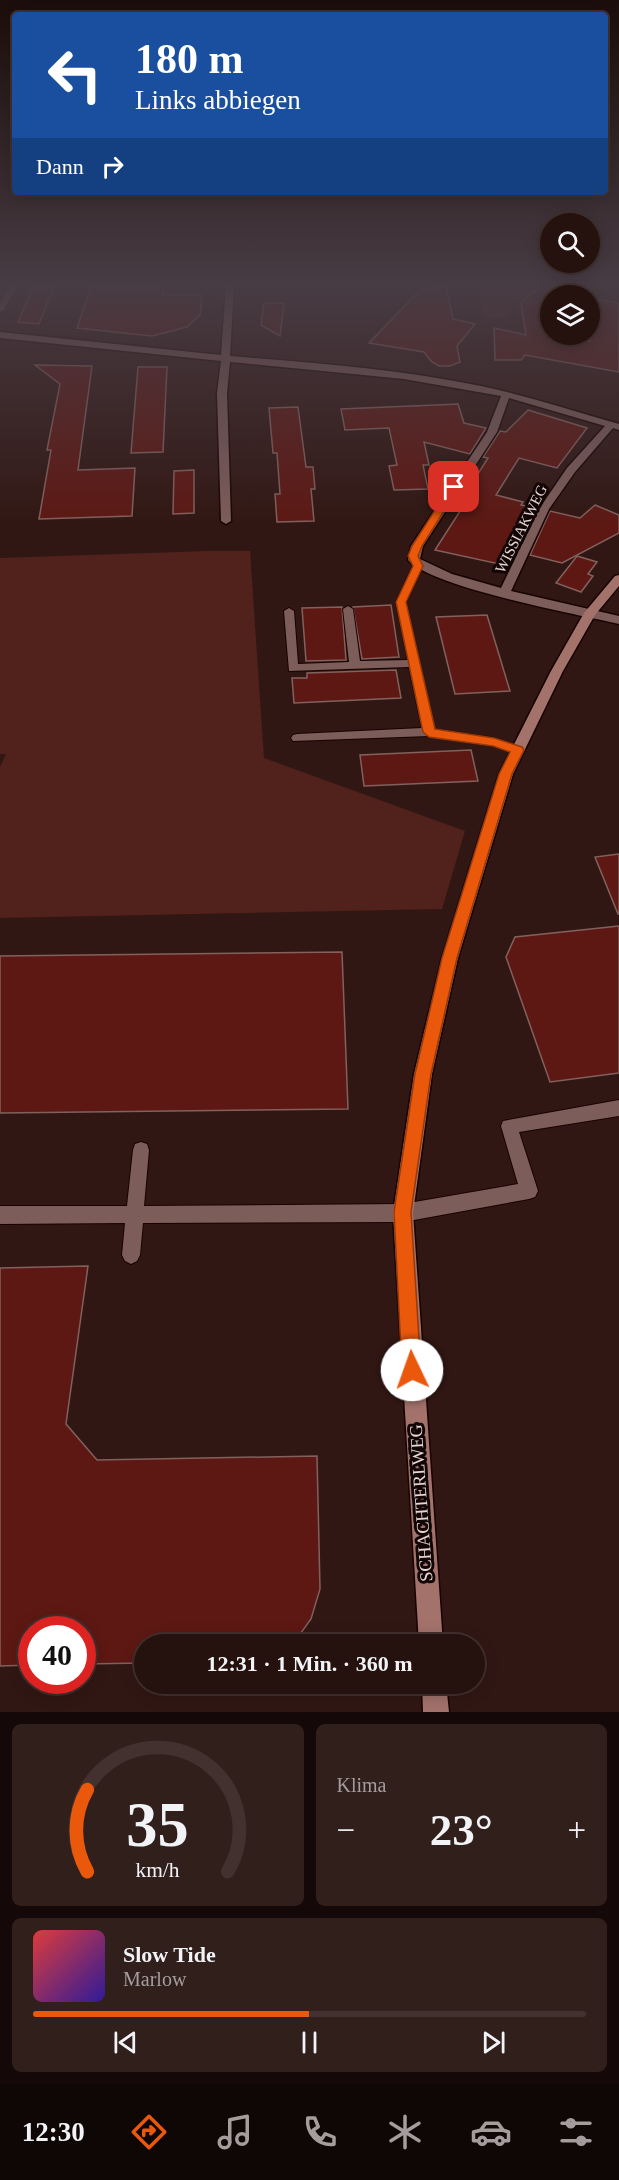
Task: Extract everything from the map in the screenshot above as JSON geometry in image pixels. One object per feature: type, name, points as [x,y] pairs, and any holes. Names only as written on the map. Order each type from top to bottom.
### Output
[{"type":"street","points":[[224,366],[222,393],[226,521]]},
{"type":"street","points":[[297,366],[417,379],[506,395],[615,426]]},
{"type":"street","points":[[506,395],[492,432],[424,535],[413,556],[418,566],[446,577],[619,620]]},
{"type":"street","name":"WISSIAKWEG","points":[[505,592],[549,501],[572,470],[615,426]]},
{"type":"street","name":"SCHACHTERLWEG","points":[[430,1634],[403,1212],[423,1074],[450,958],[506,774],[557,671],[590,613],[619,579]]},
{"type":"street","points":[[435,1694],[436,1712]]},
{"type":"lane","points":[[418,566],[401,602],[429,732]]},
{"type":"lane","points":[[348,609],[356,665]]},
{"type":"lane","points":[[289,611],[293,668],[415,663]]},
{"type":"lane","points":[[297,738],[429,732],[494,742],[518,750]]},
{"type":"lane","points":[[0,1215],[403,1212],[529,1191],[509,1126],[619,1108]]},
{"type":"lane","points":[[131,1255],[141,1150]]},
{"type":"shaded area","points":[[250,551],[264,758],[465,831],[442,909],[0,918],[0,767],[6,754],[0,754],[0,558]]},
{"type":"building","points":[[36,366],[92,366],[78,470],[135,468],[132,516],[39,519],[51,450],[47,450],[60,384]]},
{"type":"building","points":[[585,366],[619,366],[619,372]]},
{"type":"building","points":[[138,367],[167,367],[163,452],[131,453]]},
{"type":"building","points":[[458,404],[464,423],[486,428],[470,454],[424,442],[429,465],[423,465],[428,489],[394,490],[389,466],[397,465],[389,428],[345,430],[341,409]]},
{"type":"building","points":[[298,407],[306,467],[313,467],[315,489],[311,489],[314,521],[277,522],[275,494],[280,494],[277,453],[273,453],[269,408]]},
{"type":"building","points":[[528,410],[587,428],[557,468],[519,458],[496,495],[523,502],[521,505],[537,508],[516,551],[506,548],[499,564],[435,550],[475,488],[469,488],[488,458],[483,457],[500,431],[506,432]]},
{"type":"building","points":[[194,470],[194,513],[173,514],[174,471]]},
{"type":"building","points":[[595,505],[619,515],[619,533],[562,563],[530,555],[550,511],[580,518]]},
{"type":"building","points":[[577,556],[597,562],[588,574],[593,576],[581,592],[556,583]]},
{"type":"building","points":[[391,605],[399,657],[362,659],[353,607]]},
{"type":"building","points":[[342,607],[346,660],[306,661],[302,608]]},
{"type":"building","points":[[487,615],[510,691],[455,694],[436,617]]},
{"type":"building","points":[[396,670],[401,698],[294,703],[292,678],[307,678],[307,673]]},
{"type":"building","points":[[471,750],[478,781],[364,786],[360,755]]},
{"type":"building","points":[[619,854],[619,914],[618,914],[595,857]]},
{"type":"building","points":[[619,926],[619,1073],[550,1082],[506,957],[515,937]]},
{"type":"building","points":[[342,952],[348,1109],[0,1113],[0,956]]},
{"type":"building","points":[[88,1266],[66,1424],[97,1460],[317,1456],[320,1589],[311,1619],[300,1634],[134,1634],[134,1663],[96,1664],[96,1616],[18,1616],[18,1665],[0,1666],[0,1268]]},
{"type":"route","points":[[412,1370],[403,1212],[423,1074],[450,958],[506,774],[518,750],[494,742],[429,732],[401,602],[418,566],[413,556],[417,546],[454,487]]}]
